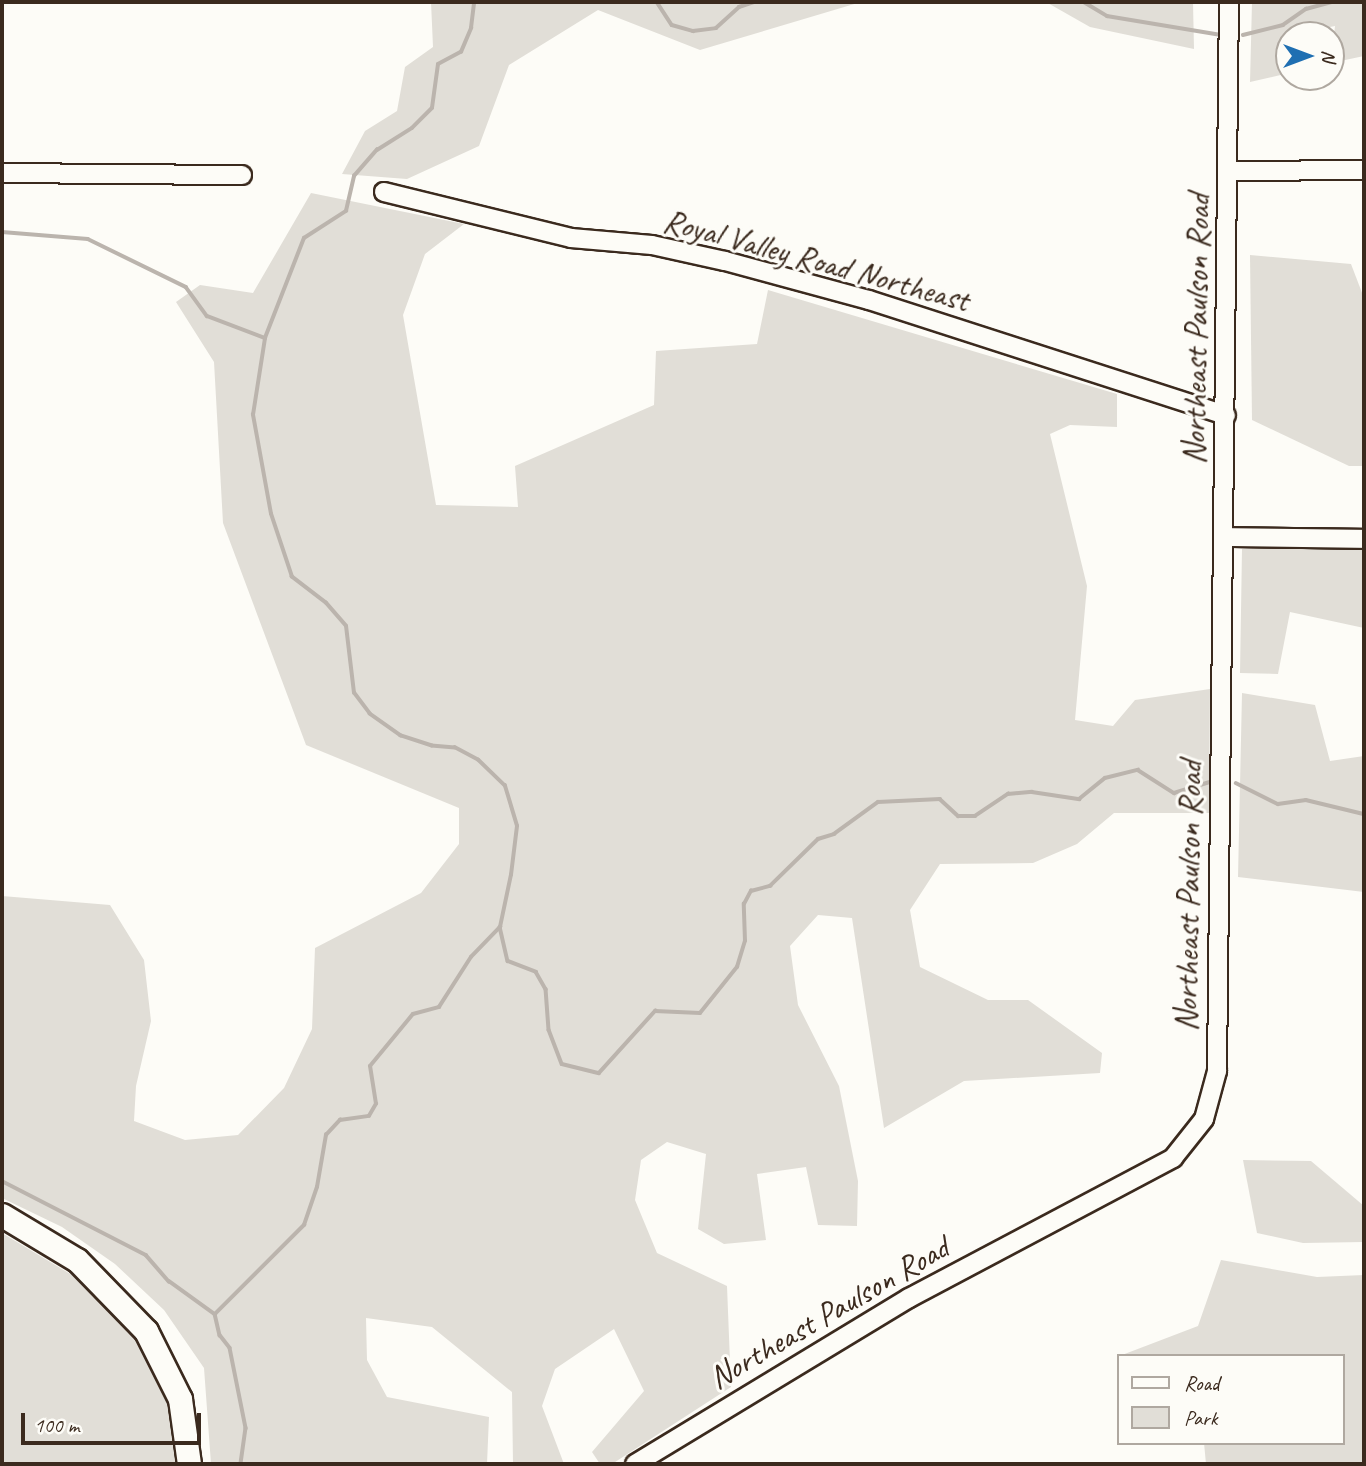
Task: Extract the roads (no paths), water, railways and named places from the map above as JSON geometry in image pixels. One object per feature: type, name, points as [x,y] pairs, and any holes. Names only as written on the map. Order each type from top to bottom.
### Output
[{"type":"main road","points":[[2,1215],[77,1259],[146,1331],[180,1399],[189,1464]]},
{"type":"street","name":"Northeast Paulson Road","points":[[635,1464],[909,1298],[1173,1158],[1197,1130],[1208,1108],[1217,1071],[1229,2]]},
{"type":"street","points":[[1229,171],[1364,170]]},
{"type":"street","points":[[2,173],[242,175]]},
{"type":"street","name":"Royal Valley Road Northeast","points":[[384,192],[571,238],[652,246],[725,261],[869,300],[1226,415]]},
{"type":"street","points":[[1224,537],[1364,539]]},
{"type":"waterway","points":[[215,1314],[304,1225],[317,1187],[326,1135],[340,1120],[369,1116],[376,1104],[370,1066],[413,1014],[439,1007],[471,957],[500,927],[511,875],[517,826],[505,786],[478,760],[455,748],[432,746],[401,736],[370,714],[354,693],[346,626],[326,603],[292,577],[271,514],[253,415],[265,338],[304,238],[346,211],[354,176],[377,150],[412,128],[432,108],[438,64],[461,52],[471,28],[474,2]]},
{"type":"waterway","points":[[657,2],[672,25],[693,31],[716,28],[739,7],[754,2]]},
{"type":"waterway","points":[[1084,2],[1107,16],[1222,35]]},
{"type":"waterway","points":[[1243,35],[1283,25],[1306,9],[1333,2]]},
{"type":"waterway","points":[[2,232],[88,239],[186,287],[207,316],[265,338]]},
{"type":"waterway","points":[[500,927],[508,961],[536,972],[546,989],[549,1030],[562,1064],[599,1073],[655,1011],[700,1013],[737,967],[745,941],[744,904],[751,891],[770,886],[818,839],[834,834],[878,802],[940,799],[958,816],[975,816],[1008,794],[1032,792],[1079,799],[1105,778],[1138,770],[1174,793],[1209,782]]},
{"type":"waterway","points":[[1236,783],[1278,804],[1306,800],[1364,814]]},
{"type":"waterway","points":[[2,1181],[146,1255],[169,1281],[215,1314]]},
{"type":"waterway","points":[[215,1314],[220,1335],[230,1348],[246,1428],[241,1464]]}]
